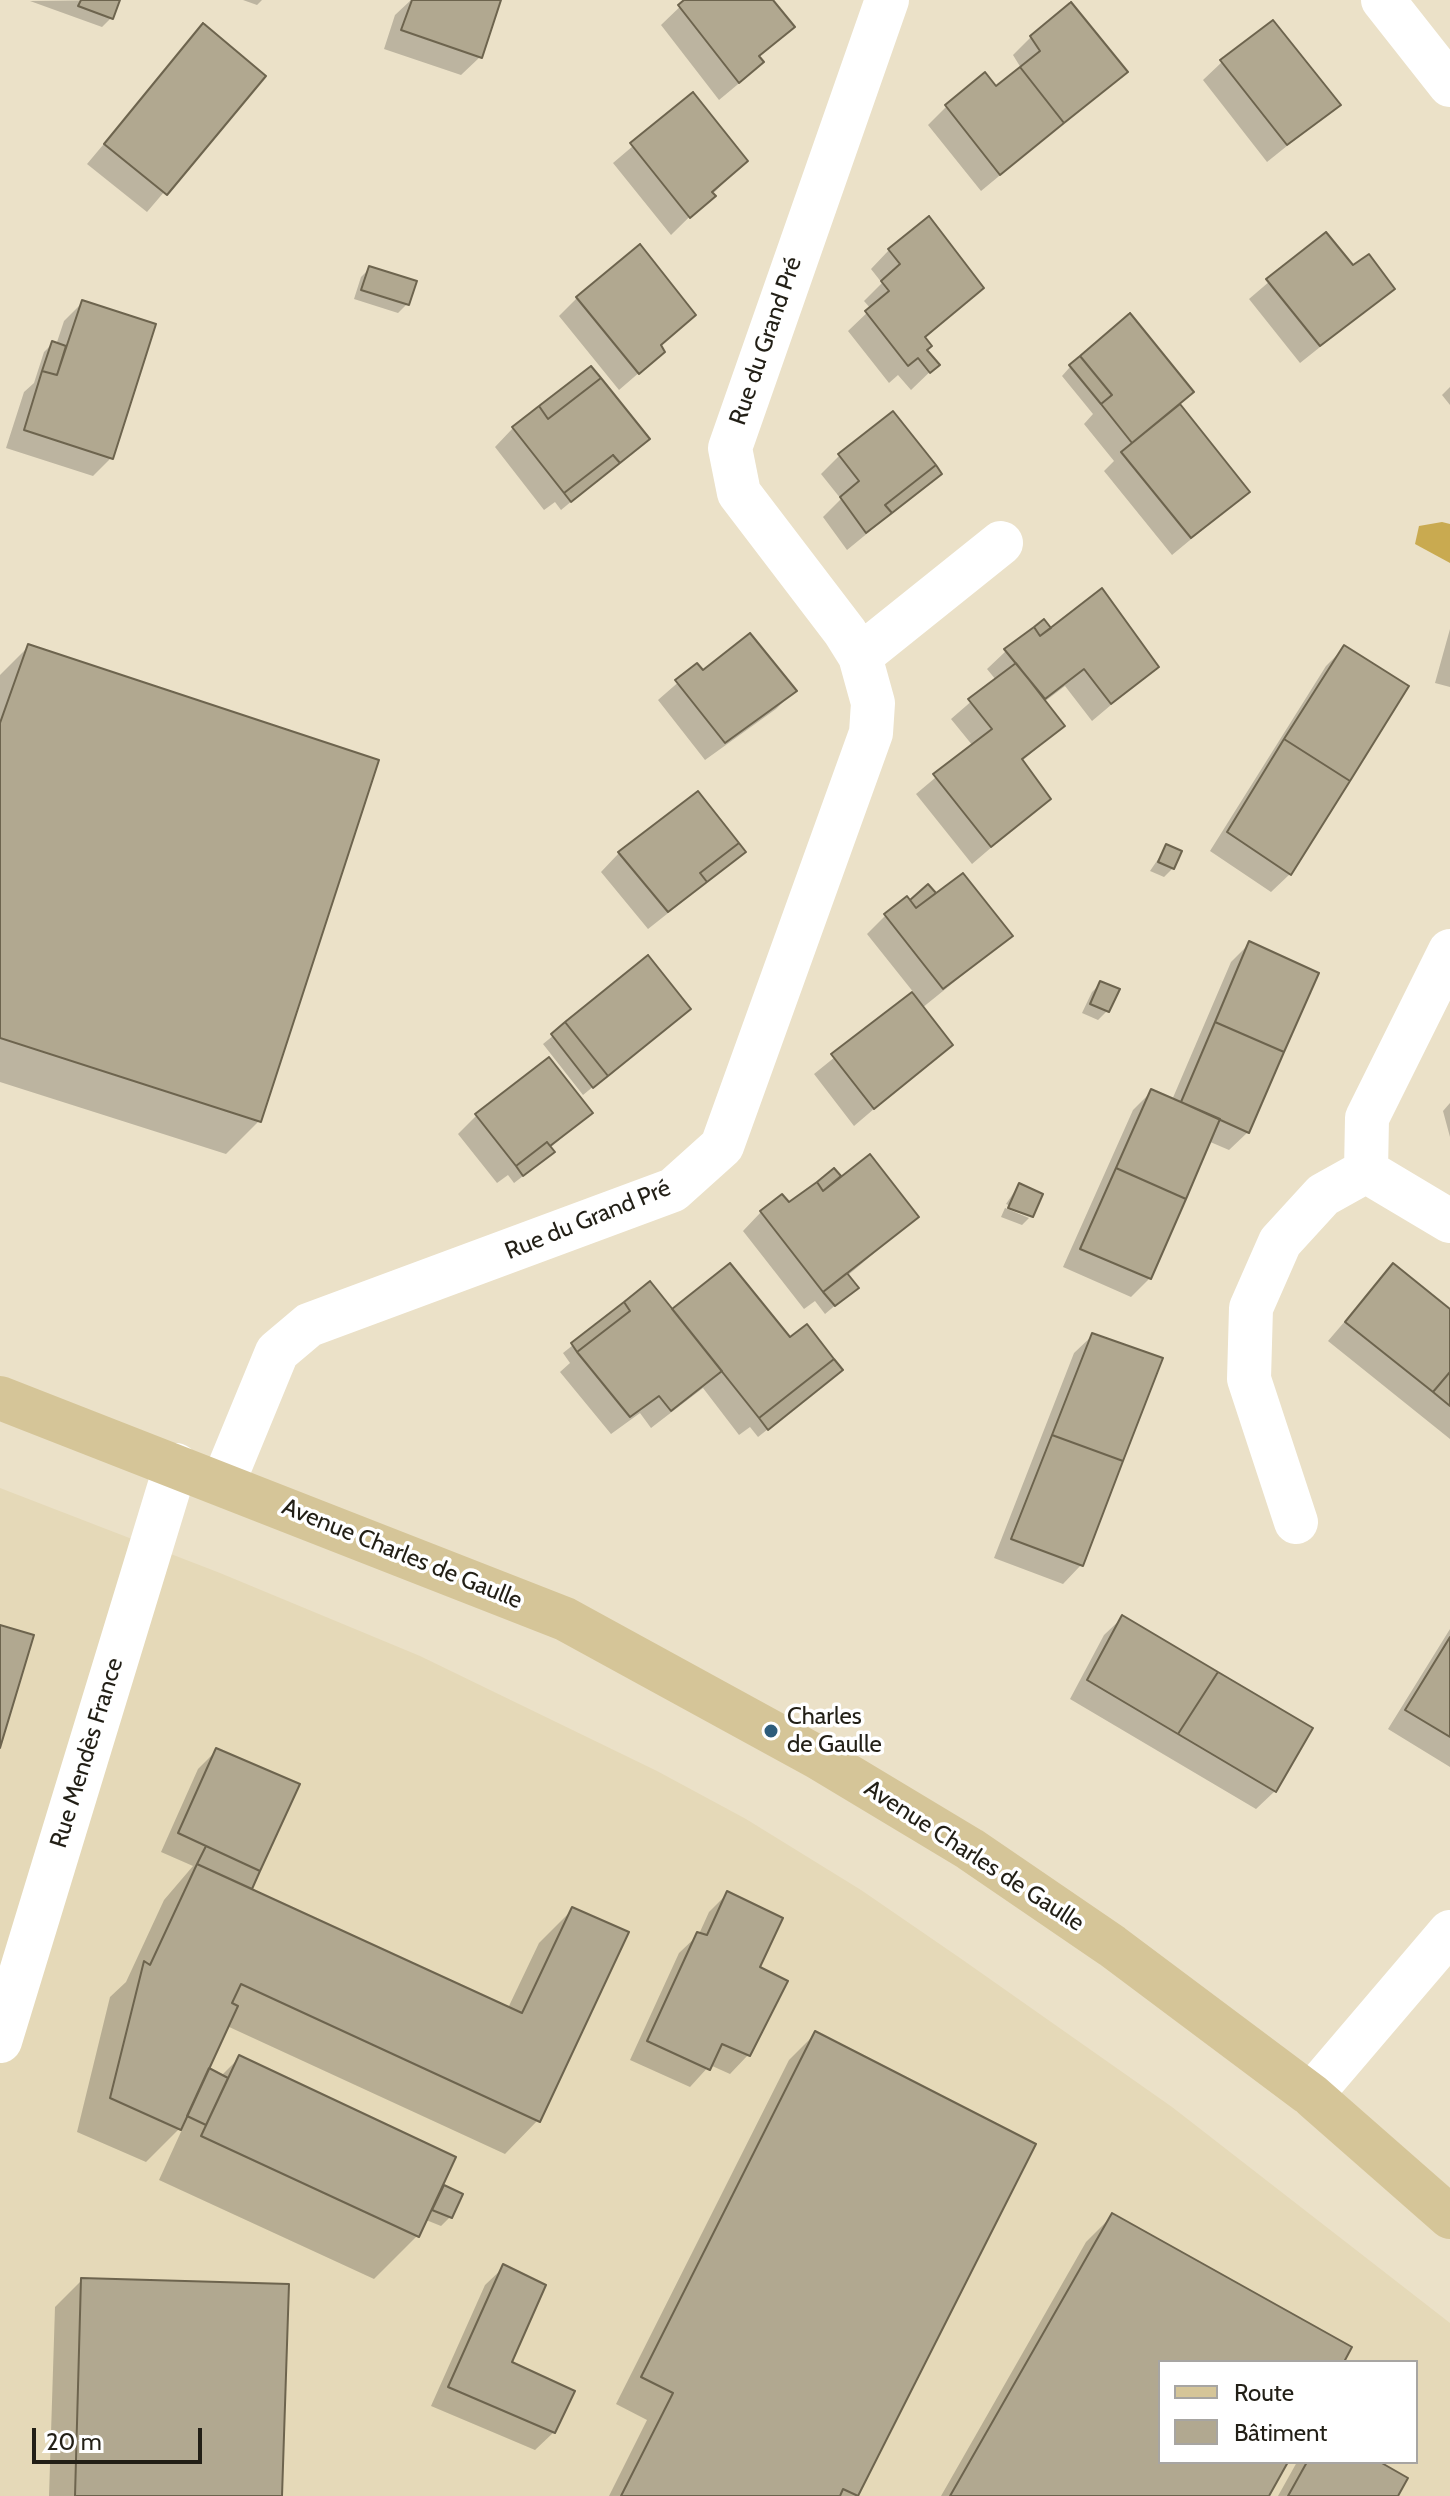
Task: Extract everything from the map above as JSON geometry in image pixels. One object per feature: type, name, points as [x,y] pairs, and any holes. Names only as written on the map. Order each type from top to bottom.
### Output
[{"type":"main road","name":"Avenue Charles de Gaulle","points":[[0,1398],[565,1619],[817,1757],[970,1849],[1083,1926],[1311,2095],[1450,2217]]},
{"type":"street","name":"Rue du Grand Pré","points":[[223,1483],[277,1352],[309,1325],[673,1190],[722,1146],[871,733],[873,703],[860,656],[739,493],[730,448],[887,0]]},
{"type":"street","points":[[1383,0],[1450,85]]},
{"type":"street","points":[[860,656],[1001,543]]},
{"type":"street","points":[[1366,1171],[1367,1118],[1450,951]]},
{"type":"street","points":[[1366,1171],[1450,1221]]},
{"type":"street","points":[[1296,1522],[1249,1379],[1251,1308],[1280,1242],[1323,1195],[1366,1171]]},
{"type":"street","name":"Rue Mendès France","points":[[0,2041],[176,1465]]},
{"type":"street","points":[[1311,2095],[1450,1932]]},
{"type":"shaded area","points":[[1442,522],[1450,524],[1450,563],[1415,544],[1419,526]]},
{"type":"shaded area","points":[[0,1488],[220,1573],[420,1656],[657,1771],[746,1819],[861,1890],[960,1958],[1172,2107],[1450,2323],[1450,2496],[0,2496]]},
{"type":"building","points":[[81,0],[120,0],[113,19],[78,6]]},
{"type":"building","points":[[412,0],[501,0],[482,58],[401,30]]},
{"type":"building","points":[[684,0],[773,0],[795,27],[759,56],[764,62],[739,83],[678,5]]},
{"type":"building","points":[[1071,2],[1128,72],[1064,123],[1020,67],[1040,51],[1030,36]]},
{"type":"building","points":[[1273,20],[1341,105],[1287,145],[1220,60]]},
{"type":"building","points":[[203,23],[266,76],[167,195],[104,144]]},
{"type":"building","points":[[1020,67],[1064,123],[1000,175],[945,105],[985,72],[996,86]]},
{"type":"building","points":[[693,92],[748,161],[712,192],[716,196],[690,218],[630,143]]},
{"type":"building","points":[[929,216],[984,288],[925,337],[932,346],[927,350],[940,365],[930,373],[918,358],[908,366],[865,311],[889,291],[881,281],[900,264],[888,249]]},
{"type":"building","points":[[1326,232],[1353,265],[1369,254],[1395,289],[1320,346],[1266,279]]},
{"type":"building","points":[[640,244],[696,315],[661,345],[665,352],[639,374],[576,297]]},
{"type":"building","points":[[369,266],[417,281],[409,305],[361,290]]},
{"type":"building","points":[[82,300],[156,324],[113,459],[24,430],[42,371],[57,375]]},
{"type":"building","points":[[1130,313],[1194,392],[1132,443],[1101,404],[1112,395],[1080,356]]},
{"type":"building","points":[[52,341],[66,346],[57,375],[42,371]]},
{"type":"building","points":[[1080,356],[1112,395],[1101,404],[1069,365]]},
{"type":"building","points":[[591,366],[601,378],[548,419],[539,406]]},
{"type":"building","points":[[601,378],[650,439],[620,463],[613,455],[564,493],[512,427],[539,406],[548,419]]},
{"type":"building","points":[[1180,404],[1250,492],[1191,538],[1121,452]]},
{"type":"building","points":[[893,411],[936,465],[885,505],[892,513],[866,533],[840,497],[859,481],[838,454]]},
{"type":"building","points":[[613,455],[620,463],[571,502],[564,493]]},
{"type":"building","points":[[936,465],[942,474],[892,513],[885,505]]},
{"type":"building","points":[[1102,588],[1159,667],[1111,704],[1084,669],[1045,699],[1004,649],[1034,627],[1040,636]]},
{"type":"building","points":[[1044,619],[1051,628],[1040,636],[1034,627]]},
{"type":"building","points":[[750,633],[797,691],[725,743],[675,680],[697,663],[703,670]]},
{"type":"building","points":[[28,644],[379,760],[261,1122],[0,1038],[0,723]]},
{"type":"building","points":[[1344,645],[1409,686],[1350,781],[1284,739]]},
{"type":"building","points":[[1016,663],[1065,726],[1022,759],[1051,799],[991,847],[933,774],[992,729],[968,699]]},
{"type":"building","points":[[1284,739],[1350,781],[1291,875],[1227,832]]},
{"type":"building","points":[[698,791],[739,843],[700,873],[707,882],[668,912],[618,852]]},
{"type":"building","points":[[739,843],[746,852],[707,882],[700,873]]},
{"type":"building","points":[[1166,844],[1182,851],[1174,869],[1158,862]]},
{"type":"building","points":[[963,873],[1013,936],[943,989],[884,914],[907,896],[916,908]]},
{"type":"building","points":[[928,884],[936,893],[916,908],[910,900]]},
{"type":"building","points":[[1249,941],[1319,973],[1284,1052],[1215,1022]]},
{"type":"building","points":[[648,955],[691,1009],[608,1076],[565,1022]]},
{"type":"building","points":[[1100,981],[1120,989],[1109,1012],[1090,1004]]},
{"type":"building","points":[[912,992],[953,1045],[874,1109],[831,1054]]},
{"type":"building","points":[[565,1022],[608,1076],[593,1088],[551,1034]]},
{"type":"building","points":[[1215,1022],[1284,1052],[1249,1133],[1181,1102]]},
{"type":"building","points":[[549,1057],[593,1113],[550,1146],[547,1142],[516,1166],[475,1114]]},
{"type":"building","points":[[1151,1089],[1220,1119],[1186,1199],[1116,1168]]},
{"type":"building","points":[[547,1142],[555,1152],[523,1176],[516,1166]]},
{"type":"building","points":[[870,1154],[919,1217],[823,1292],[760,1211],[782,1194],[789,1202],[817,1182],[823,1191]]},
{"type":"building","points":[[834,1168],[841,1176],[823,1191],[817,1182]]},
{"type":"building","points":[[1116,1168],[1186,1199],[1151,1279],[1080,1249]]},
{"type":"building","points":[[1019,1183],[1043,1194],[1033,1217],[1008,1208]]},
{"type":"building","points":[[730,1263],[790,1337],[807,1324],[834,1359],[759,1418],[672,1309]]},
{"type":"building","points":[[1393,1263],[1450,1309],[1450,1372],[1433,1392],[1345,1322]]},
{"type":"building","points":[[847,1273],[859,1288],[835,1306],[823,1292]]},
{"type":"building","points":[[650,1281],[722,1371],[671,1411],[659,1396],[630,1417],[577,1352],[630,1311],[624,1302]]},
{"type":"building","points":[[624,1302],[630,1311],[577,1352],[571,1343]]},
{"type":"building","points":[[1092,1333],[1163,1358],[1123,1461],[1052,1435]]},
{"type":"building","points":[[834,1359],[843,1370],[768,1430],[759,1418]]},
{"type":"building","points":[[1450,1372],[1450,1406],[1433,1392]]},
{"type":"building","points":[[1052,1435],[1123,1461],[1083,1566],[1011,1539]]},
{"type":"building","points":[[1122,1615],[1218,1672],[1178,1734],[1087,1680]]},
{"type":"building","points":[[0,1625],[34,1635],[0,1748]]},
{"type":"building","points":[[1450,1637],[1450,1737],[1405,1710]]},
{"type":"building","points":[[1218,1672],[1313,1728],[1276,1792],[1178,1734]]},
{"type":"building","points":[[216,1748],[300,1784],[260,1871],[178,1833]]},
{"type":"building","points":[[206,1846],[260,1871],[252,1889],[197,1864]]},
{"type":"building","points":[[197,1864],[522,2013],[572,1907],[629,1932],[540,2122],[241,1984],[232,2003],[238,2006],[181,2130],[110,2098],[144,1961],[150,1965]]},
{"type":"building","points":[[727,1891],[783,1918],[760,1967],[788,1981],[750,2056],[722,2044],[710,2070],[647,2041],[697,1932],[707,1935]]},
{"type":"building","points":[[815,2031],[1036,2144],[858,2496],[843,2489],[840,2496],[621,2496],[673,2393],[641,2377]]},
{"type":"building","points":[[239,2055],[456,2157],[419,2237],[201,2136]]},
{"type":"building","points":[[209,2068],[228,2078],[206,2125],[187,2116]]},
{"type":"building","points":[[444,2185],[463,2194],[452,2218],[432,2210]]},
{"type":"building","points":[[1112,2213],[1352,2347],[1345,2360],[1158,2360],[1158,2464],[1287,2464],[1269,2496],[950,2496]]},
{"type":"building","points":[[503,2264],[546,2285],[512,2362],[575,2391],[555,2433],[448,2387]]},
{"type":"building","points":[[81,2278],[289,2284],[282,2496],[75,2496]]},
{"type":"building","points":[[1306,2464],[1384,2464],[1408,2478],[1398,2496],[1288,2496]]},
{"type":"place","name":"Charles de Gaulle","points":[[771,1731]]}]
